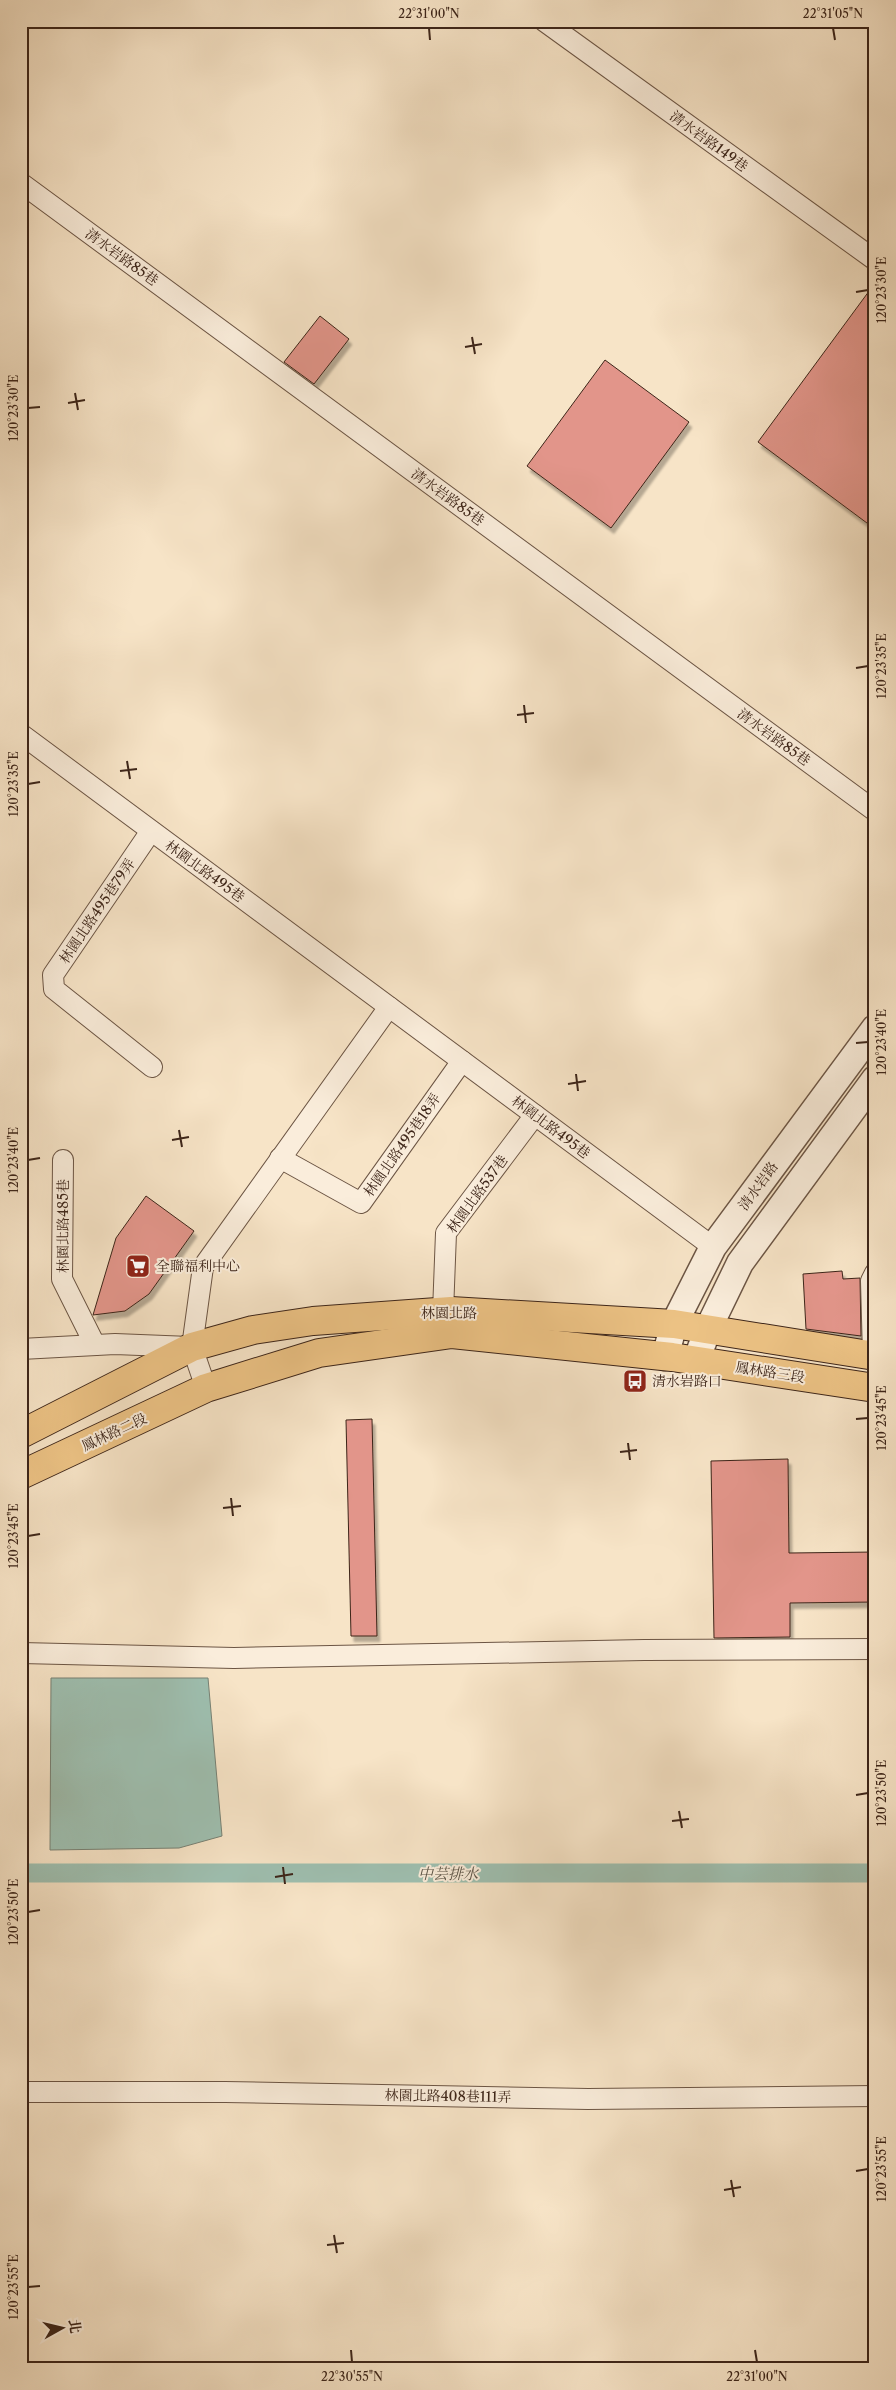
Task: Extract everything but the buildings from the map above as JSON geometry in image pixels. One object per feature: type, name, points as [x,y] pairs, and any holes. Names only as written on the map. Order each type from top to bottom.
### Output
[{"type":"main road","name":"林園北路","points":[[192,1347],[253,1330],[313,1321],[443,1312],[674,1324],[708,1329]]},
{"type":"main road","points":[[708,1329],[874,1355]]},
{"type":"main road","name":"林園北路","points":[[206,1388],[319,1353],[452,1334],[664,1357]]},
{"type":"main road","points":[[21,1434],[192,1347]]},
{"type":"main road","name":"鳳林路三段","points":[[664,1357],[875,1388]]},
{"type":"main road","name":"鳳林路二段","points":[[21,1475],[206,1388]]},
{"type":"street","name":"清水岩路149巷","points":[[544,21],[875,260]]},
{"type":"street","name":"清水岩路85巷","points":[[21,184],[875,811]]},
{"type":"street","name":"林園北路495巷","points":[[21,734],[713,1247]]},
{"type":"street","name":"林園北路495巷79弄","points":[[152,832],[53,975],[54,989],[152,1067]]},
{"type":"street","points":[[206,1388],[192,1347],[203,1267],[389,1007]]},
{"type":"street","name":"清水岩路","points":[[664,1357],[674,1324],[713,1247],[875,1028]]},
{"type":"street","name":"林園北路495巷18弄","points":[[280,1158],[361,1203],[462,1061]]},
{"type":"street","points":[[696,1361],[708,1329],[740,1263],[875,1079]]},
{"type":"street","name":"林園北路537巷","points":[[443,1312],[446,1233],[535,1115]]},
{"type":"street","name":"林園北路485巷","points":[[63,1160],[62,1279],[95,1345]]},
{"type":"street","points":[[874,1355],[871,1281],[875,1274]]},
{"type":"street","name":"林園北路","points":[[21,1349],[95,1345],[192,1347]]},
{"type":"street","points":[[21,1652],[234,1658],[644,1650],[875,1649]]},
{"type":"street","name":"林園北路408巷111弄","points":[[21,2092],[225,2092],[588,2099],[875,2096]]},
{"type":"shaded area","points":[[51,1678],[208,1678],[222,1836],[179,1848],[50,1850]]},
{"type":"waterway","name":"中芸排水","points":[[21,1873],[875,1873]]},
{"type":"place","name":"全聯福利中心","points":[[138,1266]]},
{"type":"place","name":"清水岩路口","points":[[635,1381]]}]
